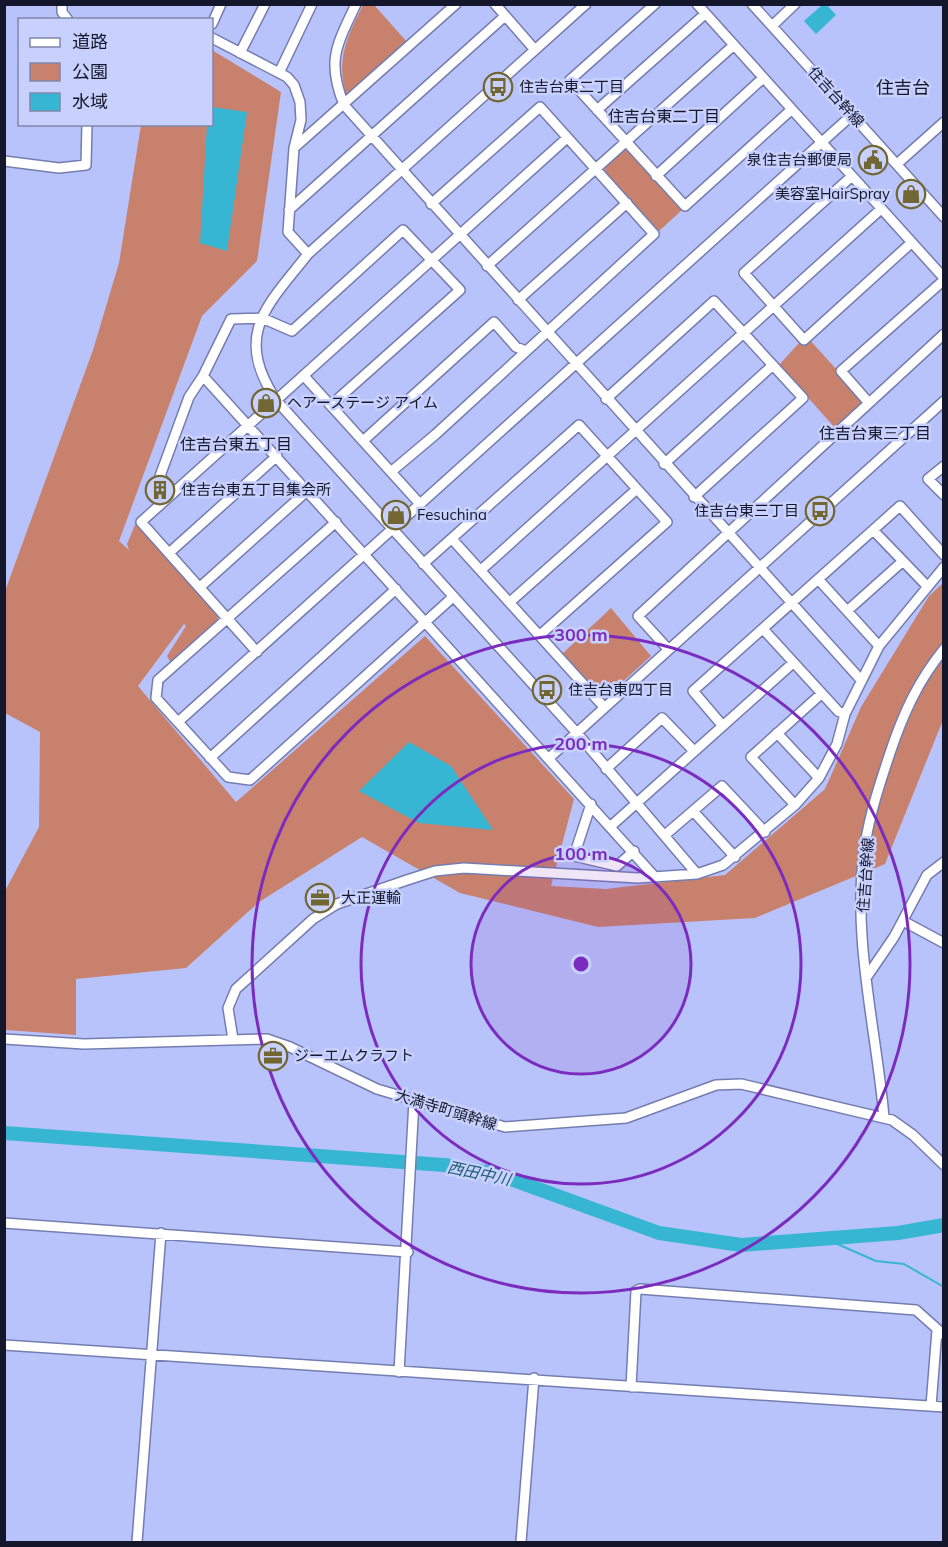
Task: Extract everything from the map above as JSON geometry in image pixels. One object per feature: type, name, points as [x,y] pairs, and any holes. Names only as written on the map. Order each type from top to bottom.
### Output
[{"type":"street","points":[[62,4],[62,12],[66,18]]},
{"type":"street","points":[[213,22],[221,4]]},
{"type":"street","points":[[240,53],[265,4]]},
{"type":"street","points":[[279,73],[312,4]]},
{"type":"street","points":[[356,4],[335,50],[336,86],[344,105],[400,171],[861,680]]},
{"type":"street","points":[[294,148],[456,4]]},
{"type":"street","points":[[495,4],[536,50]]},
{"type":"street","points":[[586,4],[308,254],[270,300],[257,333],[256,357],[259,370],[276,400],[576,732],[697,874]]},
{"type":"street","points":[[655,4],[570,80],[685,206],[791,110]]},
{"type":"street","points":[[697,4],[910,244],[944,279],[841,371],[869,403]]},
{"type":"street","name":"住吉台幹線","points":[[752,4],[944,217]]},
{"type":"street","points":[[772,26],[795,4]]},
{"type":"street","points":[[597,110],[705,14]]},
{"type":"street","points":[[289,210],[505,16]]},
{"type":"street","points":[[213,39],[291,80],[300,102],[301,120],[294,148],[288,232],[308,254]]},
{"type":"street","points":[[487,266],[734,45]]},
{"type":"street","points":[[656,176],[763,78]]},
{"type":"street","points":[[392,471],[654,234],[540,107],[431,204]]},
{"type":"street","points":[[178,722],[852,115]]},
{"type":"street","points":[[897,164],[944,122]]},
{"type":"street","points":[[4,161],[58,168],[87,165],[87,126]]},
{"type":"street","points":[[257,652],[141,522],[567,138]]},
{"type":"street","points":[[852,176],[744,273],[772,307],[804,340],[910,244]]},
{"type":"street","points":[[518,300],[627,203]]},
{"type":"street","points":[[481,570],[881,209]]},
{"type":"street","points":[[173,492],[160,476],[189,397],[203,376],[231,319],[262,318],[292,331],[403,230],[460,290],[332,405]]},
{"type":"street","points":[[606,399],[714,301],[803,398],[694,497]]},
{"type":"street","points":[[364,440],[494,322],[516,347],[526,351]]},
{"type":"street","points":[[668,649],[638,616],[944,334]]},
{"type":"street","points":[[664,464],[773,365]]},
{"type":"street","points":[[203,376],[634,851],[654,876]]},
{"type":"street","points":[[304,376],[420,504]]},
{"type":"street","points":[[549,758],[758,566],[944,401]]},
{"type":"street","points":[[423,564],[579,424],[667,522],[540,636]]},
{"type":"street","points":[[169,552],[277,456]]},
{"type":"street","points":[[944,466],[928,479],[944,495]]},
{"type":"street","points":[[510,603],[637,489]]},
{"type":"street","points":[[200,587],[307,491]]},
{"type":"street","points":[[722,724],[693,691],[900,506],[944,555]]},
{"type":"street","points":[[336,522],[158,680],[156,698],[228,777],[250,780],[453,597]]},
{"type":"street","points":[[873,530],[927,586]]},
{"type":"street","points":[[452,539],[604,707]]},
{"type":"street","points":[[847,611],[903,561]]},
{"type":"street","points":[[233,1039],[228,1008],[236,989],[313,919],[337,904],[435,871],[464,868],[617,877],[697,874],[723,865],[795,805],[819,778],[837,744],[845,714],[879,646],[944,567]]},
{"type":"street","points":[[818,579],[879,646]]},
{"type":"street","points":[[210,758],[396,589]]},
{"type":"street","points":[[763,629],[821,694],[838,711],[845,714]]},
{"type":"street","name":"住吉台幹線","points":[[884,1117],[866,978],[863,887],[865,847],[874,802],[906,708],[918,682],[944,649]]},
{"type":"street","points":[[611,826],[722,724],[793,663]]},
{"type":"street","points":[[795,805],[752,757],[821,694]]},
{"type":"street","points":[[606,769],[662,718],[693,750]]},
{"type":"street","points":[[777,733],[819,778]]},
{"type":"street","points":[[665,835],[722,786],[765,832]]},
{"type":"street","points":[[591,804],[574,856],[617,866],[634,851]]},
{"type":"street","points":[[693,810],[735,857]]},
{"type":"street","points":[[866,978],[903,921],[927,875],[944,862]]},
{"type":"street","points":[[903,921],[944,943]]},
{"type":"street","name":"大満寺町頭幹線","points":[[4,1039],[96,1044],[233,1039],[277,1042],[364,1084],[497,1126],[518,1128],[626,1118],[716,1085],[729,1083],[766,1089],[884,1117],[913,1135],[944,1165]]},
{"type":"street","points":[[399,1372],[408,1252],[414,1101]]},
{"type":"street","points":[[4,1222],[408,1252]]},
{"type":"street","points":[[137,1542],[161,1233]]},
{"type":"street","points":[[631,1387],[636,1291],[640,1289],[916,1310],[940,1332],[931,1407]]},
{"type":"street","points":[[4,1344],[944,1407]]},
{"type":"street","points":[[521,1542],[534,1378]]},
{"type":"green space","points":[[363,5],[375,6],[408,43],[347,97],[342,72],[344,49]]},
{"type":"green space","points":[[213,51],[281,92],[257,261],[202,316],[119,541],[129,550],[127,544],[137,520],[218,613],[218,622],[171,663],[167,656],[186,626],[184,624],[138,686],[236,802],[425,636],[574,799],[551,886],[606,889],[725,875],[825,789],[861,707],[929,596],[943,583],[943,720],[885,864],[755,918],[598,927],[460,893],[362,837],[259,902],[186,968],[76,979],[76,1035],[5,1030],[5,891],[39,827],[40,732],[5,713],[4,594],[93,350],[119,263],[141,126],[213,126]]},
{"type":"green space","points":[[628,149],[682,210],[659,231],[605,172],[604,166],[622,150]]},
{"type":"green space","points":[[809,339],[864,400],[863,405],[836,429],[779,365],[800,342]]},
{"type":"green space","points":[[611,608],[651,656],[607,696],[599,695],[562,654]]},
{"type":"water","points":[[822,5],[827,5],[836,15],[816,34],[804,21]]},
{"type":"water","points":[[213,107],[247,112],[227,251],[200,243],[207,126],[213,126]]},
{"type":"water","points":[[409,742],[451,766],[493,830],[419,823],[359,791]]},
{"type":"waterway","name":"西田中川","points":[[4,1133],[444,1165],[497,1174],[659,1233],[741,1245],[898,1233],[944,1225]]},
{"type":"waterway","points":[[826,1239],[876,1261],[904,1264],[944,1287]]},
{"type":"place","name":"住吉台東二丁目","points":[[498,87]]},
{"type":"place","name":"泉住吉台郵便局","points":[[873,160]]},
{"type":"place","name":"美容室HairSpray","points":[[911,194]]},
{"type":"place","name":"ヘアーステージ アイム","points":[[266,403]]},
{"type":"place","name":"住吉台東五丁目集会所","points":[[160,490]]},
{"type":"place","name":"住吉台東三丁目","points":[[820,511]]},
{"type":"place","name":"Fesuchina","points":[[396,515]]},
{"type":"place","name":"住吉台東四丁目","points":[[547,690]]},
{"type":"place","name":"大正運輸","points":[[320,898]]},
{"type":"place","name":"ジーエムクラフト","points":[[273,1056]]},
{"type":"district","name":"住吉台","points":[[903,88]]},
{"type":"district","name":"住吉台東二丁目","points":[[664,116]]},
{"type":"district","name":"住吉台東三丁目","points":[[875,433]]},
{"type":"district","name":"住吉台東五丁目","points":[[236,444]]}]
